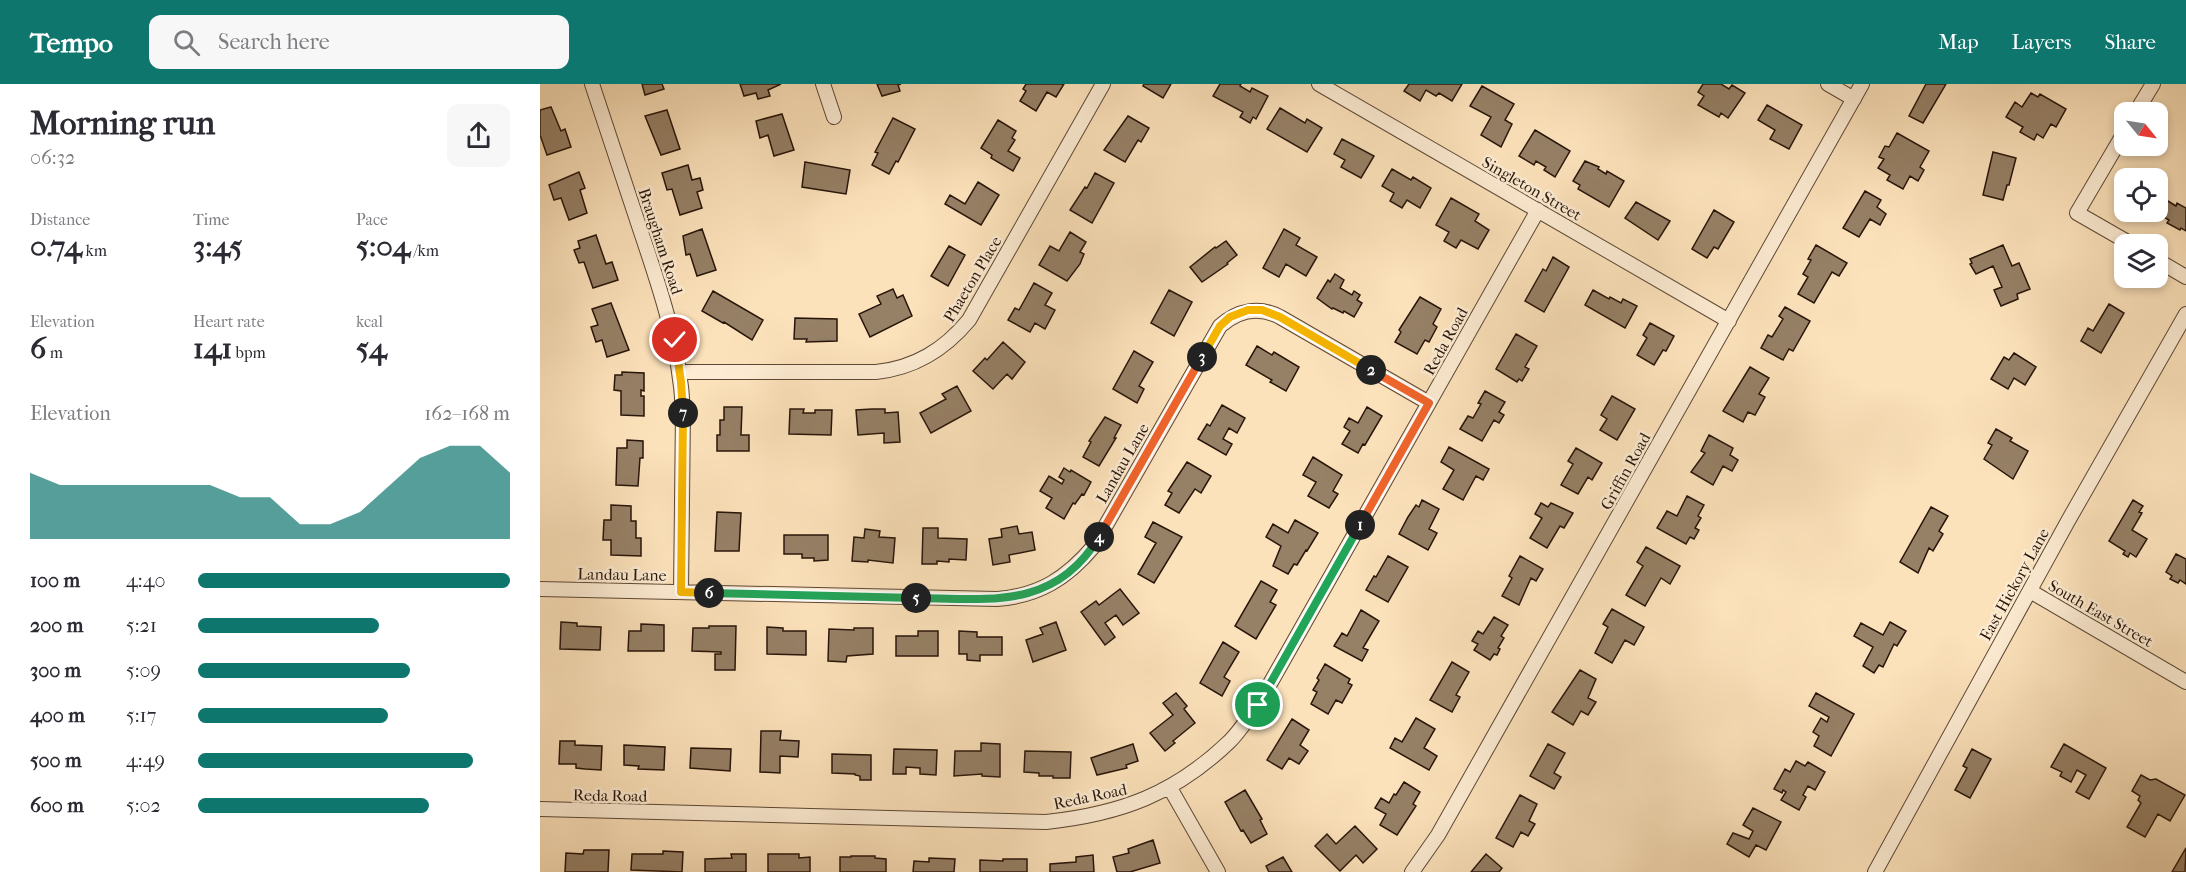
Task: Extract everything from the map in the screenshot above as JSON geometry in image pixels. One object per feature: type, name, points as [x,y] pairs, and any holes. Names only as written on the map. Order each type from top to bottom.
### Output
[{"type":"street","name":"Braugham Road","points":[[592,84],[665,302],[675,340],[683,411],[681,592]]},
{"type":"street","points":[[824,84],[834,117]]},
{"type":"street","name":"Phaeton Place","points":[[680,372],[876,372],[907,366],[937,352],[957,335],[969,320],[1103,84]]},
{"type":"street","name":"Singleton Street","points":[[1319,84],[1729,321]]},
{"type":"street","points":[[1828,84],[1854,99]]},
{"type":"street","name":"Griffin Road","points":[[1412,872],[1438,835],[1862,84]]},
{"type":"street","points":[[2142,102],[2153,84]]},
{"type":"street","points":[[2114,150],[2077,213],[2114,234]]},
{"type":"street","name":"Reda Road","points":[[540,809],[1046,822],[1085,818],[1110,812],[1135,804],[1170,788],[1197,770],[1221,749],[1258,705],[1538,210]]},
{"type":"street","points":[[2168,266],[2186,277]]},
{"type":"street","name":"Landau Lane","points":[[540,589],[997,599],[1016,597],[1046,587],[1073,570],[1094,546],[1220,326],[1230,317],[1248,310],[1268,312],[1280,317],[1429,403]]},
{"type":"street","name":"East Hickory Lane","points":[[1875,872],[2186,314]]},
{"type":"street","name":"South East Street","points":[[2030,591],[2186,682]]},
{"type":"street","points":[[1170,788],[1218,872]]},
{"type":"building","points":[[642,84],[662,84],[664,89],[645,95]]},
{"type":"building","points":[[740,84],[781,84],[768,90],[770,96],[758,99],[756,93],[744,96]]},
{"type":"building","points":[[877,84],[901,84],[898,85],[900,91],[882,96]]},
{"type":"building","points":[[1026,84],[1064,84],[1056,97],[1047,92],[1036,111],[1020,101],[1026,91],[1023,89]]},
{"type":"building","points":[[1144,84],[1171,84],[1163,98],[1143,86]]},
{"type":"building","points":[[1220,84],[1241,84],[1240,86],[1250,92],[1252,88],[1268,96],[1256,119],[1253,117],[1250,123],[1240,117],[1243,112],[1213,96]]},
{"type":"building","points":[[1409,84],[1462,84],[1452,101],[1439,93],[1436,96],[1426,90],[1420,101],[1404,91]]},
{"type":"building","points":[[1703,84],[1721,84],[1729,89],[1732,85],[1745,93],[1728,118],[1721,113],[1719,117],[1698,105],[1704,96],[1698,92]]},
{"type":"building","points":[[1926,84],[1946,84],[1923,123],[1909,116]]},
{"type":"building","points":[[1482,86],[1514,104],[1505,120],[1512,124],[1501,147],[1481,135],[1491,117],[1470,106]]},
{"type":"building","points":[[2031,93],[2038,97],[2040,94],[2066,109],[2056,127],[2051,124],[2043,138],[2037,134],[2034,140],[2020,132],[2023,127],[2006,117],[2015,102],[2022,107]]},
{"type":"building","points":[[1767,105],[1802,125],[1789,149],[1770,139],[1775,130],[1758,120]]},
{"type":"building","points":[[551,107],[561,131],[565,129],[571,147],[547,155],[540,135],[540,110]]},
{"type":"building","points":[[1280,108],[1305,123],[1307,119],[1322,128],[1307,152],[1267,129]]},
{"type":"building","points":[[667,110],[680,149],[661,155],[645,116]]},
{"type":"building","points":[[782,114],[794,150],[774,156],[768,135],[760,138],[756,121]]},
{"type":"building","points":[[1128,116],[1149,128],[1141,142],[1138,140],[1125,162],[1104,150]]},
{"type":"building","points":[[893,118],[915,129],[889,174],[872,165],[878,153],[875,152]]},
{"type":"building","points":[[998,120],[1016,131],[1012,138],[1015,140],[1008,151],[1020,158],[1013,171],[991,158],[992,155],[981,148]]},
{"type":"building","points":[[1535,130],[1570,151],[1555,177],[1544,170],[1546,167],[1536,161],[1534,165],[1519,156]]},
{"type":"building","points":[[1897,133],[1929,151],[1920,167],[1924,170],[1918,181],[1910,176],[1903,189],[1887,180],[1890,175],[1878,168],[1884,159],[1879,157],[1885,146],[1889,147]]},
{"type":"building","points":[[1342,139],[1374,156],[1361,178],[1341,167],[1345,160],[1334,154]]},
{"type":"building","points":[[1993,152],[2016,158],[2003,200],[1983,195]]},
{"type":"building","points":[[1585,161],[1599,167],[1598,169],[1606,174],[1607,171],[1624,181],[1609,207],[1578,189],[1580,185],[1573,181]]},
{"type":"building","points":[[805,162],[850,170],[846,194],[802,187]]},
{"type":"building","points":[[688,165],[692,180],[700,178],[703,190],[697,192],[702,208],[680,215],[672,189],[667,190],[662,173]]},
{"type":"building","points":[[1392,169],[1411,180],[1413,177],[1431,188],[1420,208],[1407,200],[1402,208],[1390,201],[1394,193],[1382,186]]},
{"type":"building","points":[[579,172],[585,188],[580,190],[587,213],[569,220],[561,198],[554,200],[549,185]]},
{"type":"building","points":[[1095,173],[1114,183],[1092,223],[1070,210]]},
{"type":"building","points":[[978,182],[999,195],[981,225],[945,204],[950,195],[965,204]]},
{"type":"building","points":[[1865,191],[1881,200],[1877,207],[1886,214],[1880,225],[1870,219],[1859,237],[1843,228]]},
{"type":"building","points":[[1451,198],[1479,214],[1475,221],[1489,230],[1478,249],[1461,240],[1456,248],[1444,241],[1449,232],[1436,225]]},
{"type":"building","points":[[2168,201],[2186,208],[2186,231],[2167,223],[2169,220]]},
{"type":"building","points":[[1636,202],[1670,221],[1658,240],[1625,218]]},
{"type":"building","points":[[1714,210],[1734,222],[1718,249],[1714,247],[1707,258],[1692,249]]},
{"type":"building","points":[[702,229],[716,270],[697,276],[690,254],[686,255],[683,236]]},
{"type":"building","points":[[1284,229],[1300,238],[1296,245],[1317,257],[1306,276],[1286,264],[1279,277],[1263,268]]},
{"type":"building","points":[[1070,232],[1086,242],[1080,252],[1084,254],[1080,264],[1067,281],[1039,265],[1050,246],[1059,251]]},
{"type":"building","points":[[596,235],[606,264],[612,262],[618,280],[593,288],[584,262],[579,263],[574,250],[580,248],[578,241]]},
{"type":"building","points":[[1226,241],[1237,255],[1202,282],[1190,267]]},
{"type":"building","points":[[1816,245],[1847,263],[1839,276],[1832,272],[1814,303],[1798,294],[1808,277],[1803,274]]},
{"type":"building","points":[[2003,245],[2012,266],[2019,263],[2030,289],[2017,294],[2018,299],[2001,306],[1994,290],[2002,287],[1993,266],[1976,274],[1970,264],[1972,263],[1970,259]]},
{"type":"building","points":[[949,246],[965,255],[948,286],[931,276]]},
{"type":"building","points":[[1553,257],[1569,267],[1544,312],[1525,301],[1543,269],[1546,271]]},
{"type":"building","points":[[1335,274],[1344,280],[1340,288],[1352,295],[1354,291],[1360,295],[1357,300],[1362,303],[1354,317],[1344,311],[1343,313],[1332,309],[1317,298],[1328,280],[1330,282]]},
{"type":"building","points":[[1034,283],[1052,293],[1045,305],[1055,310],[1045,329],[1035,323],[1030,332],[1008,320],[1015,308],[1019,310]]},
{"type":"building","points":[[893,289],[897,298],[903,295],[912,316],[870,337],[859,314],[881,304],[877,296]]},
{"type":"building","points":[[1169,290],[1192,302],[1174,336],[1151,323]]},
{"type":"building","points":[[1593,290],[1609,299],[1610,297],[1621,303],[1623,299],[1637,306],[1625,328],[1585,305]]},
{"type":"building","points":[[713,291],[763,320],[752,340],[702,311]]},
{"type":"building","points":[[1420,297],[1441,309],[1433,324],[1437,327],[1429,342],[1425,340],[1417,354],[1395,342],[1401,332],[1399,330]]},
{"type":"building","points":[[611,303],[629,350],[607,357],[602,340],[596,342],[591,327],[598,325],[592,309]]},
{"type":"building","points":[[2109,304],[2124,313],[2101,353],[2081,341],[2088,328],[2093,331]]},
{"type":"building","points":[[1785,307],[1810,321],[1793,351],[1789,349],[1783,360],[1761,348],[1768,335],[1772,337],[1783,319],[1779,316]]},
{"type":"building","points":[[795,318],[837,319],[837,341],[806,342],[807,339],[794,339]]},
{"type":"building","points":[[1650,323],[1674,336],[1666,351],[1663,350],[1654,365],[1637,355],[1647,338],[1643,335]]},
{"type":"building","points":[[1516,334],[1537,346],[1525,367],[1529,369],[1522,381],[1519,379],[1517,382],[1496,369]]},
{"type":"building","points":[[1003,342],[1025,362],[1012,379],[1007,374],[993,389],[973,371],[985,358],[987,360]]},
{"type":"building","points":[[1257,346],[1272,355],[1274,352],[1299,367],[1286,391],[1246,365]]},
{"type":"building","points":[[1134,351],[1153,362],[1139,386],[1144,389],[1137,403],[1113,389]]},
{"type":"building","points":[[2014,353],[2036,367],[2025,385],[2014,378],[2008,389],[1991,379],[2004,357],[2009,360]]},
{"type":"building","points":[[1750,367],[1769,378],[1759,394],[1765,397],[1755,415],[1748,412],[1743,422],[1723,411]]},
{"type":"building","points":[[622,372],[644,373],[644,391],[641,390],[641,396],[644,396],[644,416],[621,415],[621,391],[614,390],[615,375],[622,375]]},
{"type":"building","points":[[957,386],[971,411],[931,433],[920,413],[946,399],[942,394]]},
{"type":"building","points":[[1485,391],[1505,402],[1499,412],[1504,415],[1499,423],[1494,420],[1482,441],[1460,429],[1468,416],[1473,418]]},
{"type":"building","points":[[1612,396],[1635,409],[1617,440],[1600,430],[1607,419],[1601,415]]},
{"type":"building","points":[[1222,405],[1245,418],[1237,433],[1229,428],[1223,439],[1232,444],[1226,455],[1198,439],[1207,424],[1210,426]]},
{"type":"building","points":[[724,407],[742,407],[741,435],[749,435],[749,451],[717,451],[717,435],[720,435],[720,420],[724,420]]},
{"type":"building","points":[[1367,407],[1382,416],[1358,453],[1342,444],[1350,431],[1344,427],[1349,418],[1358,423]]},
{"type":"building","points":[[790,409],[804,409],[803,413],[832,410],[831,435],[789,434]]},
{"type":"building","points":[[885,409],[885,413],[898,412],[900,442],[884,443],[884,433],[858,435],[856,410]]},
{"type":"building","points":[[1105,417],[1121,425],[1099,466],[1083,457],[1091,442],[1089,441]]},
{"type":"building","points":[[1996,429],[2012,438],[2010,441],[2028,451],[2013,479],[1984,459],[1992,445],[1988,443]]},
{"type":"building","points":[[1709,435],[1733,448],[1730,455],[1738,460],[1732,471],[1723,466],[1713,485],[1691,472],[1705,453],[1701,451]]},
{"type":"building","points":[[627,440],[643,441],[643,458],[640,458],[638,486],[616,485],[617,448],[627,448]]},
{"type":"building","points":[[1449,447],[1489,469],[1483,480],[1476,476],[1463,500],[1443,489],[1454,470],[1441,462]]},
{"type":"building","points":[[1576,448],[1602,463],[1592,480],[1588,477],[1578,494],[1561,485],[1573,464],[1568,461]]},
{"type":"building","points":[[1313,457],[1342,475],[1333,491],[1338,494],[1329,508],[1308,496],[1316,482],[1303,475]]},
{"type":"building","points":[[1187,462],[1211,476],[1201,493],[1195,489],[1179,513],[1165,505],[1172,493],[1168,491]]},
{"type":"building","points":[[1064,468],[1091,482],[1084,495],[1082,494],[1075,504],[1073,503],[1064,519],[1046,508],[1052,498],[1040,491],[1049,476],[1062,484],[1064,480],[1059,477]]},
{"type":"building","points":[[1687,496],[1704,505],[1698,516],[1701,518],[1695,528],[1699,530],[1694,539],[1690,537],[1686,544],[1657,528],[1667,511],[1677,516]]},
{"type":"building","points":[[1422,500],[1439,509],[1429,529],[1437,533],[1428,550],[1399,534],[1416,505],[1419,507]]},
{"type":"building","points":[[2133,500],[2143,506],[2139,512],[2142,513],[2132,530],[2147,539],[2136,557],[2130,553],[2128,557],[2123,554],[2125,551],[2109,541]]},
{"type":"building","points":[[1541,503],[1548,507],[1551,503],[1573,513],[1564,528],[1560,526],[1547,548],[1530,538],[1542,518],[1535,514]]},
{"type":"building","points":[[611,505],[631,506],[631,521],[636,521],[636,538],[641,538],[641,556],[611,555],[611,540],[603,540],[604,520],[611,520]]},
{"type":"building","points":[[1931,507],[1948,516],[1939,531],[1943,534],[1933,551],[1929,548],[1918,573],[1900,562]]},
{"type":"building","points":[[717,512],[741,513],[739,551],[715,551]]},
{"type":"building","points":[[1295,520],[1318,533],[1297,565],[1294,564],[1288,574],[1273,566],[1281,546],[1266,537],[1273,524],[1288,533]]},
{"type":"building","points":[[1153,522],[1182,537],[1154,583],[1138,574],[1156,543],[1145,537]]},
{"type":"building","points":[[1017,526],[1019,534],[1032,532],[1035,550],[1009,555],[1010,562],[993,565],[989,539],[1002,537],[1001,529]]},
{"type":"building","points":[[923,528],[938,528],[938,538],[967,539],[966,560],[949,559],[949,562],[937,561],[937,564],[922,564]]},
{"type":"building","points":[[865,529],[880,531],[879,537],[895,538],[893,563],[852,561],[854,537],[864,538]]},
{"type":"building","points":[[784,535],[828,535],[828,560],[814,561],[814,558],[802,558],[802,554],[784,554]]},
{"type":"building","points":[[1646,547],[1680,566],[1670,584],[1661,578],[1645,606],[1626,595],[1643,566],[1637,562]]},
{"type":"building","points":[[2176,554],[2186,559],[2186,584],[2180,580],[2178,583],[2170,579],[2172,576],[2166,572]]},
{"type":"building","points":[[1388,556],[1408,567],[1388,602],[1366,590]]},
{"type":"building","points":[[1520,556],[1543,569],[1536,581],[1531,578],[1519,605],[1502,596],[1512,578],[1509,576]]},
{"type":"building","points":[[1261,581],[1277,590],[1270,602],[1276,605],[1256,639],[1235,626]]},
{"type":"building","points":[[1120,589],[1139,613],[1123,625],[1116,615],[1105,623],[1115,637],[1105,645],[1081,612],[1096,601],[1099,605]]},
{"type":"building","points":[[1612,609],[1644,627],[1634,645],[1625,640],[1612,663],[1595,653],[1608,627],[1603,624]]},
{"type":"building","points":[[1361,610],[1379,621],[1363,648],[1368,650],[1362,661],[1334,646],[1342,633],[1347,636]]},
{"type":"building","points":[[1494,617],[1508,625],[1501,636],[1504,638],[1497,655],[1494,654],[1490,660],[1474,650],[1478,644],[1472,641],[1478,631],[1483,634]]},
{"type":"building","points":[[561,622],[577,623],[577,626],[601,627],[600,650],[560,649]]},
{"type":"building","points":[[1056,622],[1066,650],[1033,662],[1026,640],[1043,634],[1040,628]]},
{"type":"building","points":[[1890,622],[1906,631],[1897,646],[1894,644],[1883,667],[1879,665],[1874,673],[1863,666],[1873,647],[1854,636],[1861,623],[1883,635]]},
{"type":"building","points":[[641,624],[664,625],[664,651],[628,651],[629,631],[641,631]]},
{"type":"building","points":[[709,626],[736,626],[735,670],[715,670],[715,654],[721,654],[721,652],[692,651],[693,628],[709,628]]},
{"type":"building","points":[[767,627],[783,628],[783,631],[806,631],[806,655],[767,654]]},
{"type":"building","points":[[854,628],[873,628],[873,654],[847,656],[846,662],[828,661],[829,629],[854,630]]},
{"type":"building","points":[[918,631],[938,631],[938,656],[896,656],[896,636],[918,636]]},
{"type":"building","points":[[959,631],[977,632],[977,637],[1002,637],[1002,655],[980,655],[980,661],[967,660],[967,654],[959,654]]},
{"type":"building","points":[[1223,642],[1239,652],[1224,677],[1230,681],[1222,696],[1200,683]]},
{"type":"building","points":[[1452,662],[1469,672],[1456,695],[1460,697],[1452,712],[1430,700]]},
{"type":"building","points":[[1325,664],[1350,679],[1348,683],[1352,685],[1342,703],[1336,700],[1328,714],[1311,704],[1317,692],[1313,690],[1319,680],[1317,678]]},
{"type":"building","points":[[1580,670],[1596,679],[1588,698],[1596,702],[1588,715],[1581,711],[1573,725],[1552,712]]},
{"type":"building","points":[[1176,693],[1187,706],[1184,709],[1195,723],[1173,741],[1175,743],[1165,751],[1150,733],[1173,715],[1163,703]]},
{"type":"building","points":[[1816,693],[1854,714],[1831,756],[1814,746],[1819,736],[1813,732],[1821,718],[1827,722],[1829,717],[1809,706]]},
{"type":"building","points":[[1416,718],[1435,729],[1424,748],[1437,756],[1429,770],[1390,748],[1395,738],[1402,742]]},
{"type":"building","points":[[1292,719],[1309,730],[1300,745],[1308,751],[1299,764],[1289,758],[1282,769],[1267,760]]},
{"type":"building","points":[[761,731],[781,731],[780,740],[799,741],[798,757],[780,756],[780,773],[760,772]]},
{"type":"building","points":[[560,741],[575,741],[575,745],[602,746],[601,770],[576,768],[576,764],[559,764]]},
{"type":"building","points":[[981,743],[1000,744],[1000,777],[982,776],[982,774],[954,776],[955,751],[981,751]]},
{"type":"building","points":[[1133,744],[1138,761],[1126,765],[1127,768],[1097,775],[1091,758]]},
{"type":"building","points":[[1548,744],[1565,753],[1554,773],[1561,777],[1554,789],[1530,776]]},
{"type":"building","points":[[2064,744],[2106,768],[2089,799],[2076,792],[2086,775],[2077,770],[2071,782],[2060,776],[2062,772],[2051,767]]},
{"type":"building","points":[[624,745],[665,747],[664,770],[638,769],[639,766],[624,765]]},
{"type":"building","points":[[691,748],[731,749],[730,771],[690,768]]},
{"type":"building","points":[[894,749],[937,750],[936,775],[920,774],[920,768],[906,767],[906,774],[893,774]]},
{"type":"building","points":[[1972,749],[1991,759],[1970,798],[1955,790],[1967,768],[1963,766]]},
{"type":"building","points":[[1025,751],[1071,752],[1070,778],[1053,778],[1053,776],[1039,776],[1039,773],[1024,772]]},
{"type":"building","points":[[832,754],[871,755],[871,780],[860,780],[860,776],[855,774],[832,773]]},
{"type":"building","points":[[1796,761],[1805,766],[1808,762],[1825,772],[1815,790],[1808,786],[1803,795],[1806,797],[1799,810],[1781,800],[1786,792],[1783,790],[1782,793],[1774,789],[1785,769],[1790,772]]},
{"type":"building","points":[[2141,775],[2150,780],[2156,779],[2185,795],[2170,821],[2158,814],[2145,837],[2127,827],[2141,803],[2138,800],[2140,796],[2132,791]]},
{"type":"building","points":[[1404,782],[1420,792],[1413,804],[1416,806],[1397,835],[1380,825],[1386,814],[1375,808],[1381,798],[1389,803]]},
{"type":"building","points":[[1245,790],[1262,819],[1260,820],[1267,834],[1251,843],[1243,830],[1241,831],[1225,802]]},
{"type":"building","points":[[1520,795],[1537,804],[1529,821],[1535,824],[1528,836],[1521,832],[1513,847],[1496,838]]},
{"type":"building","points":[[1753,808],[1781,822],[1766,850],[1756,845],[1749,857],[1727,844],[1733,833],[1749,839],[1753,831],[1743,825]]},
{"type":"building","points":[[1355,826],[1377,849],[1363,863],[1356,855],[1340,871],[1315,846],[1327,834],[1336,844]]},
{"type":"building","points":[[1153,840],[1160,863],[1130,872],[1117,872],[1113,857],[1129,853],[1128,849]]},
{"type":"building","points":[[2186,848],[2185,872],[2172,872]]},
{"type":"building","points":[[584,850],[609,850],[608,872],[565,872],[566,853],[583,854]]},
{"type":"building","points":[[663,851],[683,852],[682,872],[631,870],[632,854],[663,854]]},
{"type":"building","points":[[731,854],[746,854],[746,872],[705,872],[705,859],[732,858]]},
{"type":"building","points":[[768,854],[799,854],[799,858],[810,857],[810,872],[768,872]]},
{"type":"building","points":[[1486,854],[1502,868],[1499,872],[1471,872]]},
{"type":"building","points":[[1093,855],[1094,872],[1050,872],[1050,864],[1076,862],[1076,857]]},
{"type":"building","points":[[875,856],[875,858],[886,859],[886,872],[840,872],[840,857]]},
{"type":"building","points":[[1283,857],[1292,872],[1269,872],[1266,866]]},
{"type":"building","points":[[929,858],[955,859],[954,872],[913,872],[914,861],[929,862]]},
{"type":"building","points":[[1003,859],[1027,859],[1027,872],[980,872],[980,860],[1003,861]]},
{"type":"route","points":[[675,340],[683,411],[681,592],[997,599],[1016,597],[1046,587],[1073,570],[1094,546],[1220,326],[1230,317],[1248,310],[1262,310],[1280,317],[1429,403],[1258,705]]}]
